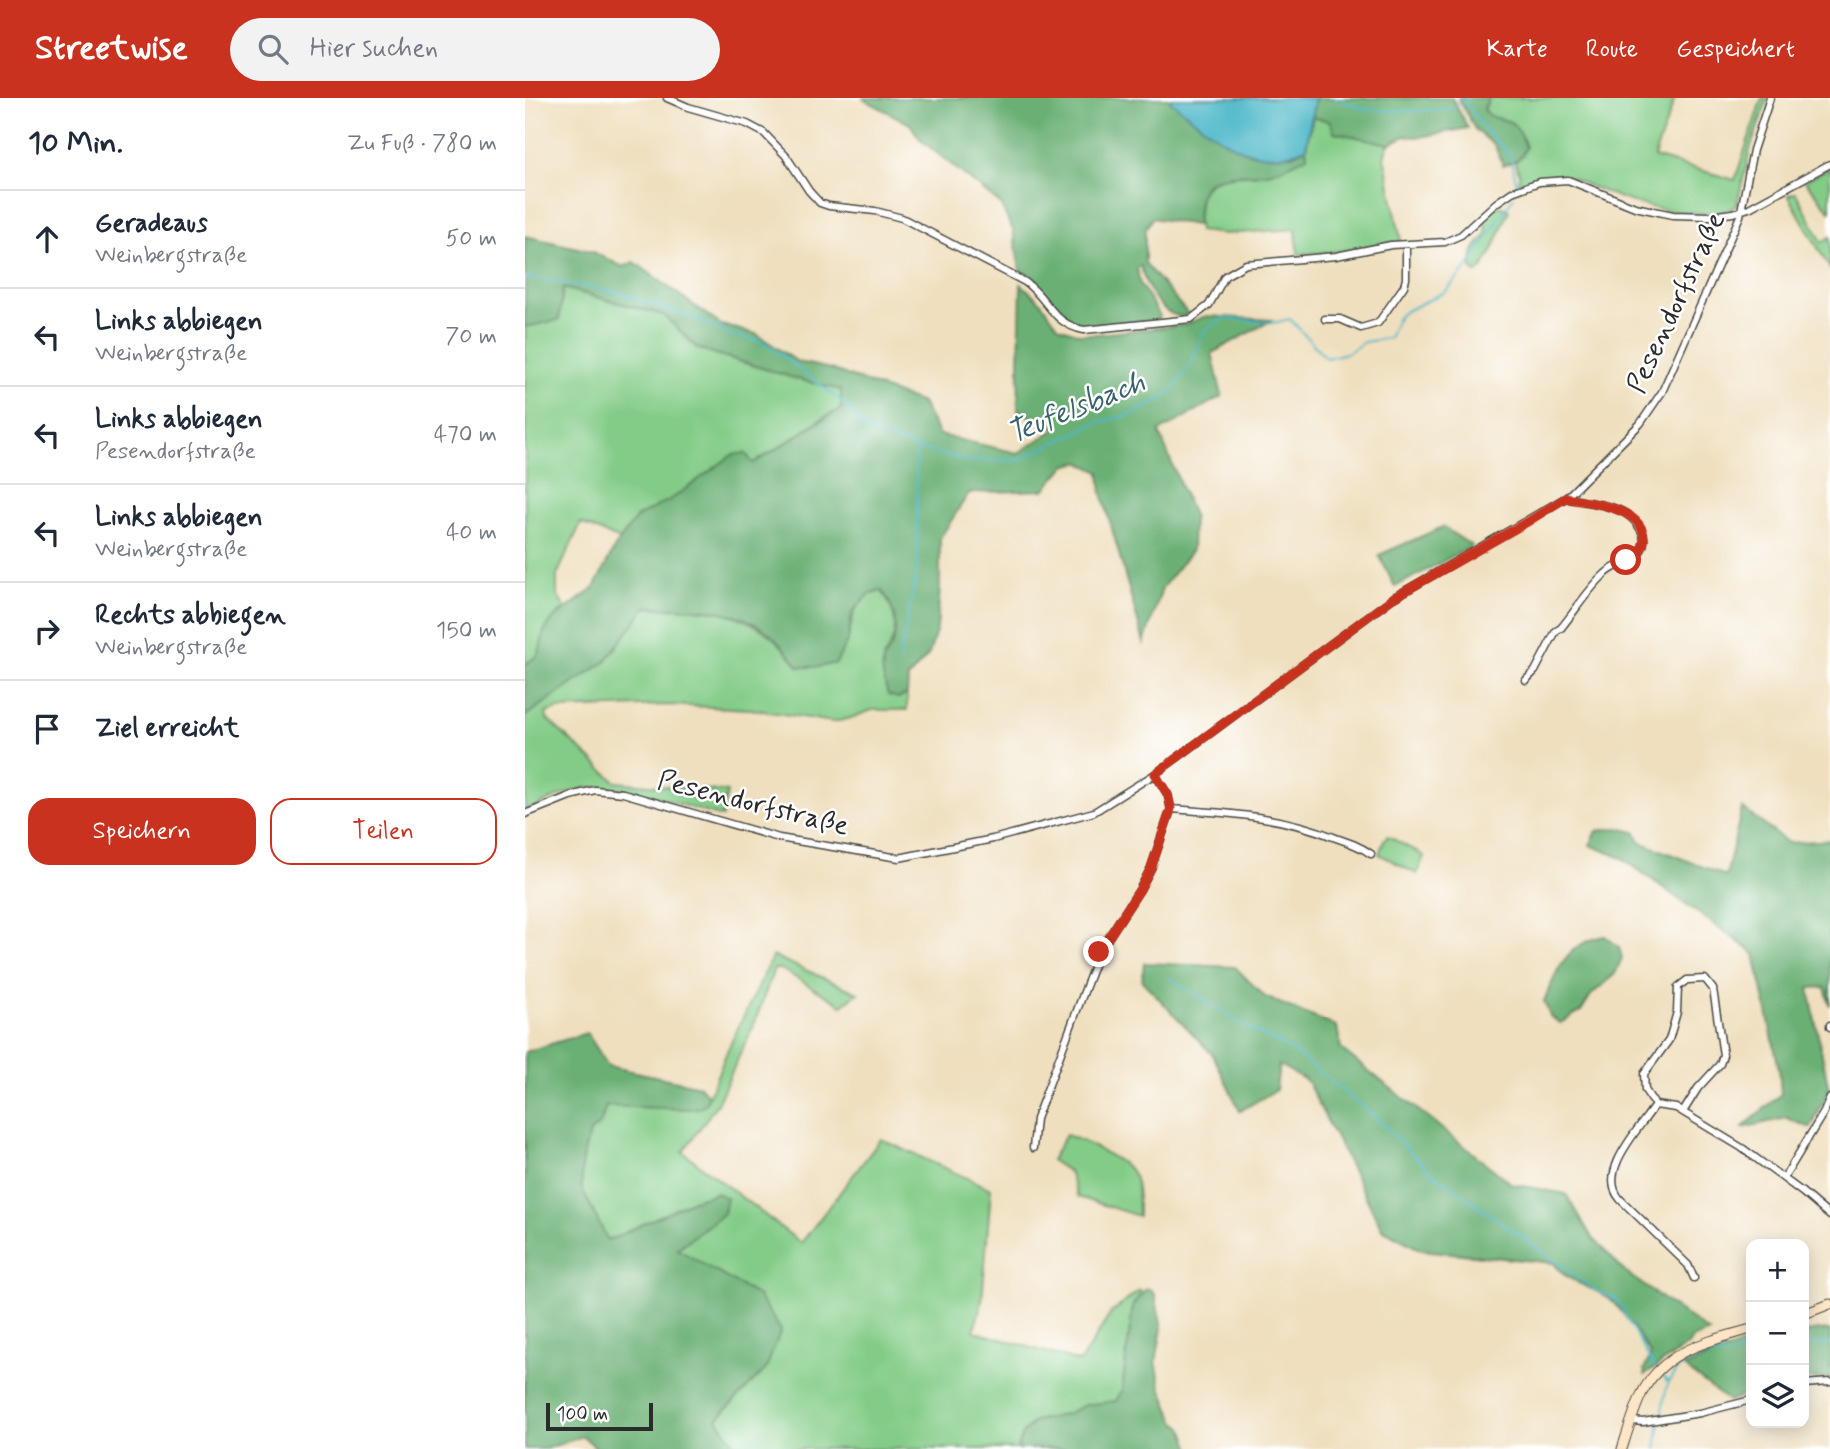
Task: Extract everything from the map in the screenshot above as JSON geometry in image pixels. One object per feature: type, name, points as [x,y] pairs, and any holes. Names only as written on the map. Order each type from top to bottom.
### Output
[{"type":"street","points":[[667,98],[757,128],[773,141],[820,203],[888,214],[916,225],[1025,282],[1035,289],[1059,320],[1073,328],[1097,330],[1191,319],[1209,305],[1225,276],[1247,264],[1336,256],[1384,246],[1434,244],[1454,239],[1511,192],[1539,182],[1557,179],[1577,182],[1618,201],[1654,211],[1709,216],[1741,211],[1753,150],[1770,98]]},
{"type":"street","name":"Pesendorfstraße","points":[[525,814],[570,796],[595,790],[623,793],[779,838],[898,858],[993,839],[1094,812],[1155,774],[1393,598],[1567,497],[1624,442],[1655,405],[1741,211],[1830,164]]},
{"type":"street","points":[[1325,319],[1340,319],[1361,328],[1378,323],[1404,286],[1406,245]]},
{"type":"street","points":[[1526,680],[1535,671],[1556,631],[1604,574],[1635,556],[1643,545],[1640,528],[1622,512],[1605,505],[1567,497]]},
{"type":"street","points":[[1527,670],[1535,671]]},
{"type":"street","points":[[1033,1148],[1036,1119],[1066,1046],[1099,952],[1151,868],[1171,809],[1168,795],[1155,774]]},
{"type":"street","points":[[1171,809],[1252,814],[1313,828],[1363,848],[1371,854]]},
{"type":"street","points":[[1655,1105],[1645,1090],[1643,1074],[1670,1037],[1677,1012],[1678,987],[1688,980],[1705,979],[1713,989],[1723,1055],[1720,1064],[1698,1088],[1683,1112]]},
{"type":"street","points":[[1784,1178],[1830,1098]]},
{"type":"street","points":[[1655,1105],[1671,1106],[1742,1147],[1830,1216]]},
{"type":"street","points":[[1655,1105],[1619,1156],[1613,1188],[1620,1199],[1688,1265],[1694,1278]]},
{"type":"street","points":[[1809,1312],[1830,1304]]},
{"type":"street","points":[[1622,1449],[1643,1392],[1662,1366],[1692,1347],[1746,1331]]},
{"type":"street","points":[[1809,1384],[1830,1382]]},
{"type":"street","points":[[1632,1421],[1651,1421],[1700,1413],[1746,1401]]},
{"type":"green space","points":[[862,98],[1168,98],[1223,140],[1251,154],[1292,155],[1306,148],[1307,156],[1267,173],[1225,176],[1210,182],[1200,195],[1197,225],[1152,218],[1145,230],[1145,264],[1189,315],[1180,316],[1164,309],[1151,293],[1141,266],[1137,268],[1140,284],[1160,316],[1158,320],[1081,326],[1063,316],[1039,288],[1021,275],[1013,230],[1000,204],[921,140],[910,124]]},
{"type":"green space","points":[[1315,98],[1452,98],[1468,128],[1420,137],[1405,136],[1389,144],[1334,132],[1330,121],[1313,117]]},
{"type":"green space","points":[[1458,98],[1489,98],[1484,109],[1487,113],[1510,122],[1520,133],[1526,147],[1520,157],[1503,165],[1495,146],[1475,129]]},
{"type":"green space","points":[[1489,98],[1675,98],[1654,157],[1735,180],[1762,98],[1768,98],[1751,146],[1737,204],[1727,211],[1689,213],[1654,208],[1620,198],[1571,178],[1545,178],[1519,185],[1515,162],[1523,155],[1526,147],[1513,124],[1487,113],[1484,109]]},
{"type":"green space","points":[[1313,117],[1330,121],[1334,132],[1389,144],[1384,156],[1401,241],[1335,252],[1298,254],[1296,229],[1224,234],[1199,231],[1199,204],[1207,185],[1225,177],[1271,172],[1307,156],[1306,148]]},
{"type":"green space","points":[[1830,167],[1830,211],[1805,181]]},
{"type":"green space","points":[[1796,193],[1822,242],[1830,237],[1830,269],[1788,195]]},
{"type":"green space","points":[[1498,206],[1508,209],[1509,212],[1491,253],[1477,273],[1472,269],[1472,258],[1486,235],[1483,220],[1486,214]]},
{"type":"green space","points":[[525,236],[591,251],[623,267],[634,262],[721,325],[756,334],[798,362],[831,369],[922,403],[939,435],[1018,453],[1057,428],[1018,411],[1021,284],[1040,301],[1059,327],[1080,334],[1184,325],[1206,316],[1272,320],[1212,353],[1222,396],[1159,432],[1193,516],[1192,550],[1162,588],[1144,643],[1102,493],[1100,472],[1079,462],[1065,466],[1044,490],[969,493],[940,538],[937,628],[929,654],[908,678],[907,694],[898,698],[888,695],[885,683],[883,662],[895,635],[895,621],[892,608],[881,590],[871,593],[852,612],[848,640],[836,663],[818,667],[799,667],[771,635],[739,617],[709,610],[646,607],[606,661],[525,716],[525,665],[539,654],[544,631],[554,618],[594,588],[615,547],[637,517],[673,498],[732,455],[745,453],[753,463],[841,409],[841,390],[697,348],[664,315],[563,288],[559,320],[525,327]]},
{"type":"green space","points":[[562,288],[664,315],[697,348],[841,390],[841,409],[819,420],[782,447],[753,463],[637,517],[620,540],[581,523],[557,575],[557,595],[565,608],[547,628],[539,654],[525,665],[525,327],[559,320]]},
{"type":"green space","points":[[1443,527],[1472,546],[1395,587],[1379,555]]},
{"type":"green space","points":[[881,590],[891,607],[895,624],[892,641],[883,658],[898,698],[907,694],[907,710],[872,710],[833,722],[751,709],[669,705],[558,709],[546,713],[547,719],[616,782],[727,792],[722,817],[644,794],[598,787],[570,792],[525,811],[525,716],[606,661],[646,607],[702,610],[735,616],[766,632],[782,646],[848,640],[856,609],[865,597]]},
{"type":"green space","points":[[1742,808],[1788,843],[1830,840],[1830,1006],[1825,987],[1809,988],[1829,1090],[1811,1128],[1786,1118],[1742,1128],[1781,1094],[1779,1069],[1755,954],[1622,858],[1590,845],[1597,831],[1617,828],[1636,832],[1640,842],[1726,876]]},
{"type":"green space","points":[[1388,836],[1424,856],[1417,874],[1379,854]]},
{"type":"green space","points":[[1605,936],[1619,947],[1622,958],[1615,974],[1591,995],[1581,1011],[1560,1023],[1550,1016],[1544,1001],[1559,967],[1581,944]]},
{"type":"green space","points":[[773,956],[858,993],[842,1005],[781,969],[774,969],[754,1024],[717,1104],[683,1152],[801,1243],[881,1139],[991,1189],[982,1301],[974,1331],[1080,1362],[1111,1313],[1140,1290],[1141,1293],[1133,1305],[1122,1390],[1116,1401],[1085,1405],[1064,1415],[1035,1421],[1022,1434],[1017,1449],[743,1449],[736,1446],[716,1419],[766,1369],[757,1296],[677,1249],[723,1213],[693,1200],[608,1241],[582,1190],[582,1159],[590,1132],[600,1124],[606,1106],[646,1107],[706,1103],[728,1049]]},
{"type":"green space","points":[[1144,963],[1235,967],[1265,997],[1337,1027],[1341,1049],[1512,1184],[1566,1194],[1591,1236],[1625,1272],[1709,1332],[1692,1339],[1689,1344],[1645,1375],[1644,1370],[1651,1355],[1620,1310],[1608,1298],[1565,1275],[1554,1263],[1421,1250],[1382,1229],[1307,1081],[1279,1065],[1276,1090],[1240,1111],[1213,1055],[1142,981]]},
{"type":"green space","points":[[587,1033],[608,1066],[700,1086],[708,1095],[706,1103],[699,1108],[606,1106],[600,1124],[590,1132],[582,1159],[582,1189],[608,1241],[693,1200],[716,1193],[727,1198],[724,1213],[677,1249],[758,1296],[781,1330],[766,1369],[717,1419],[736,1446],[743,1449],[597,1449],[583,1436],[546,1449],[525,1449],[525,1052]]},
{"type":"green space","points":[[1066,1135],[1100,1150],[1131,1171],[1137,1187],[1138,1216],[1078,1197],[1069,1172],[1051,1160]]},
{"type":"green space","points":[[1146,1289],[1150,1289],[1155,1295],[1162,1328],[1156,1361],[1161,1387],[1175,1421],[1183,1427],[1191,1449],[1017,1449],[1022,1434],[1035,1421],[1064,1415],[1085,1405],[1116,1401],[1122,1390],[1133,1305]]},
{"type":"green space","points":[[1830,1331],[1830,1378],[1809,1379],[1809,1332]]},
{"type":"green space","points":[[1746,1343],[1746,1396],[1728,1401],[1684,1367]]},
{"type":"water","points":[[1171,98],[1315,98],[1306,148],[1286,155],[1268,156],[1250,153],[1217,137],[1171,102]]},
{"type":"waterway","name":"Teufelsbach","points":[[1334,98],[1366,110],[1408,111],[1449,109],[1468,98]]},
{"type":"waterway","name":"Teufelsbach","points":[[1465,102],[1484,128],[1510,155],[1517,185]]},
{"type":"waterway","name":"Teufelsbach","points":[[525,277],[614,291],[696,319],[732,335],[764,342],[839,399],[866,429],[916,448],[969,461],[1019,460],[1098,422],[1127,416],[1160,400],[1171,392],[1191,365],[1204,331],[1223,318],[1273,323],[1290,319],[1326,358],[1347,353],[1364,342],[1389,338],[1398,317],[1445,292],[1469,266],[1514,196]]},
{"type":"waterway","points":[[899,662],[918,564],[916,449]]},
{"type":"waterway","points":[[1170,978],[1245,1026],[1292,1050],[1374,1116],[1429,1170],[1596,1291],[1616,1299],[1654,1367]]},
{"type":"waterway","points":[[1809,1345],[1830,1344]]},
{"type":"waterway","points":[[1661,1417],[1668,1384],[1683,1365],[1704,1357],[1746,1353]]},
{"type":"waterway","points":[[1662,1376],[1668,1382]]},
{"type":"waterway","points":[[1656,1449],[1660,1422]]},
{"type":"route","points":[[1099,952],[1151,868],[1171,809],[1168,795],[1155,774],[1393,598],[1554,507],[1567,497],[1614,508],[1635,521],[1643,534],[1643,545],[1635,556],[1626,560]]}]
